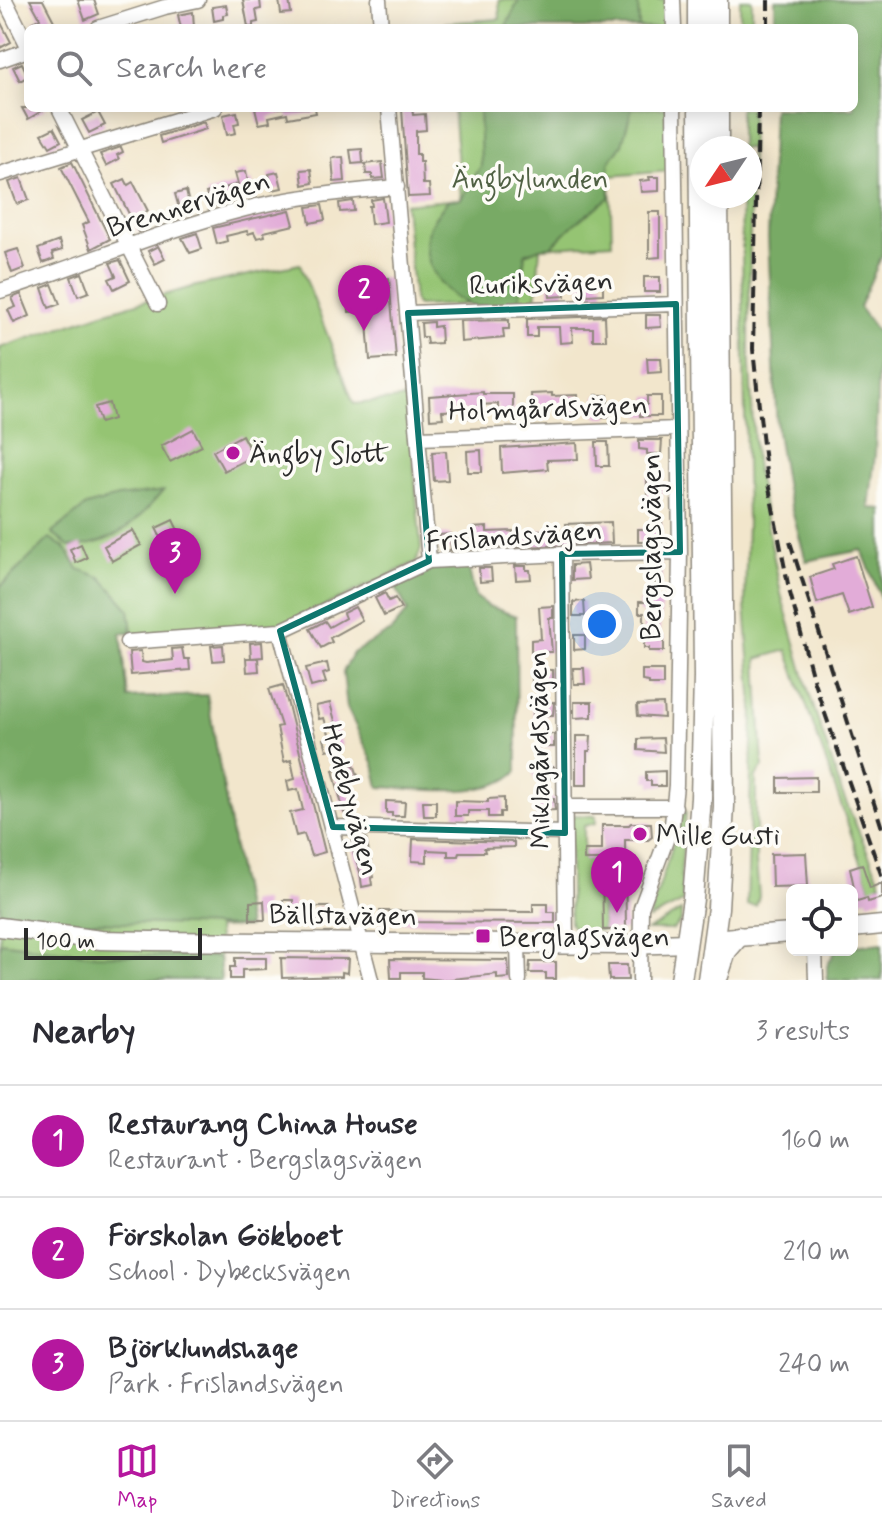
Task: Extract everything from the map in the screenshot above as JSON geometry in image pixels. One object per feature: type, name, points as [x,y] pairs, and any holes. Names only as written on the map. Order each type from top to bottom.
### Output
[{"type":"main road","points":[[698,0],[698,24]]},
{"type":"main road","points":[[717,0],[717,24]]},
{"type":"main road","name":"Bergslagsvägen","points":[[681,980],[693,899],[703,734],[699,112]]},
{"type":"main road","points":[[718,112],[718,136]]},
{"type":"main road","points":[[708,980],[724,806],[718,208]]},
{"type":"main road","points":[[703,734],[710,757],[708,826],[700,908],[706,929],[714,939]]},
{"type":"main road","points":[[718,980],[722,959],[738,937]]},
{"type":"main road","points":[[697,980],[696,961],[687,943],[714,939]]},
{"type":"street","points":[[5,0],[24,40]]},
{"type":"street","points":[[111,24],[198,0]]},
{"type":"street","points":[[379,0],[381,24]]},
{"type":"street","points":[[673,0],[674,24]]},
{"type":"street","points":[[0,60],[24,50]]},
{"type":"street","points":[[61,112],[158,304]]},
{"type":"street","points":[[0,174],[201,112]]},
{"type":"street","points":[[389,112],[429,561]]},
{"type":"street","name":"Bergslagsvägen","points":[[640,980],[641,908],[672,824],[675,807],[680,552],[674,112]]},
{"type":"street","name":"Brennervägen","points":[[0,291],[246,208],[293,198],[397,187]]},
{"type":"street","name":"Ruriksvägen","points":[[408,313],[676,304]]},
{"type":"street","name":"Holmgårdsvägen","points":[[419,438],[678,429]]},
{"type":"street","name":"Frislandsvägen","points":[[127,642],[280,631],[429,561],[680,552]]},
{"type":"street","name":"Miklagårdsvägen","points":[[562,554],[566,945]]},
{"type":"street","name":"Hedebyvägen","points":[[280,631],[371,980]]},
{"type":"street","points":[[565,807],[675,807]]},
{"type":"street","points":[[333,827],[565,833]]},
{"type":"street","points":[[858,927],[882,925]]},
{"type":"street","name":"Bällstavägen","points":[[0,927],[101,940],[518,945],[687,943]]},
{"type":"street","points":[[714,939],[786,933]]},
{"type":"street","points":[[518,945],[519,980]]},
{"type":"street","points":[[815,956],[816,980]]},
{"type":"highlighted area","points":[[676,304],[680,552],[562,554],[565,833],[333,827],[280,631],[429,561],[408,313]]},
{"type":"green space","points":[[499,0],[667,0],[668,24],[445,23],[500,19]]},
{"type":"green space","points":[[519,0],[638,0],[639,24],[507,24]]},
{"type":"green space","points":[[740,0],[752,0],[752,24],[740,24]]},
{"type":"green space","points":[[775,0],[882,0],[882,255],[859,307],[879,334],[875,455],[869,508],[882,509],[882,601],[862,550],[806,561],[786,489],[777,432],[768,238],[773,112],[858,112],[858,24],[775,24]]},
{"type":"green space","name":"Ängbylunden","points":[[453,112],[669,112],[670,171],[610,176],[612,243],[540,248],[536,302],[417,306],[405,204],[461,199]]},
{"type":"green space","name":"Ängbylunden","points":[[479,112],[631,112],[622,144],[609,163],[610,197],[574,224],[551,247],[525,254],[519,303],[480,307],[468,304],[448,291],[429,261],[427,238],[430,226],[448,200],[461,199],[481,166]]},
{"type":"green space","points":[[740,112],[751,112],[751,136],[740,136]]},
{"type":"green space","points":[[741,208],[750,208],[749,347],[755,463],[781,594],[810,696],[842,793],[881,883],[871,891],[787,650],[757,659],[763,767],[756,776],[759,896],[756,906],[747,905],[753,707],[745,606],[747,520]]},
{"type":"green space","points":[[300,264],[354,404],[408,398],[421,549],[416,562],[279,628],[147,635],[121,633],[128,698],[207,695],[248,927],[217,928],[221,980],[0,980],[0,348],[192,287]]},
{"type":"green space","points":[[163,491],[123,531],[99,542],[69,547],[52,533],[86,506],[118,497]]},
{"type":"green space","points":[[50,538],[66,549],[78,569],[101,577],[129,609],[132,631],[121,633],[128,698],[207,695],[248,927],[59,921],[0,912],[0,587]]},
{"type":"green space","points":[[468,565],[475,596],[488,606],[516,616],[517,772],[504,781],[470,789],[379,787],[374,764],[347,708],[343,672],[353,653],[391,631],[408,611],[394,584],[431,568]]},
{"type":"green space","points":[[686,812],[681,871],[683,902],[649,919],[683,813]]},
{"type":"green space","points":[[573,815],[596,816],[596,823],[584,826],[584,860],[597,860],[601,877],[603,930],[577,931],[570,924],[570,820]]},
{"type":"green space","points":[[681,911],[681,921],[672,930],[648,930]]},
{"type":"green space","points":[[0,942],[96,955],[219,957],[221,980],[0,980]]},
{"type":"green space","points":[[882,943],[882,980],[827,980],[827,966],[833,956],[858,956],[858,945]]},
{"type":"building","points":[[30,0],[43,0],[55,24],[34,24],[40,18]]},
{"type":"building","points":[[78,0],[94,0],[99,14],[85,20]]},
{"type":"building","points":[[243,0],[260,0],[261,9],[256,10],[258,22],[247,24]]},
{"type":"building","points":[[279,0],[289,0],[291,13],[281,14]]},
{"type":"building","points":[[226,5],[228,14],[214,21],[212,7]]},
{"type":"building","points":[[193,12],[194,24],[180,24],[178,15]]},
{"type":"building","points":[[0,21],[11,42],[0,48]]},
{"type":"building","points":[[22,63],[24,78],[20,81],[13,67]]},
{"type":"building","points":[[24,112],[40,112],[28,119]]},
{"type":"building","points":[[98,112],[105,125],[89,133],[82,120]]},
{"type":"building","points":[[237,112],[239,123],[234,124],[236,133],[227,135],[223,115]]},
{"type":"building","points":[[256,112],[316,112],[288,118],[287,113],[269,117],[270,122],[259,124]]},
{"type":"building","points":[[402,112],[425,114],[426,130],[416,131],[416,154],[422,162],[423,184],[429,184],[430,196],[408,197]]},
{"type":"building","points":[[204,122],[206,129],[161,143],[159,136]]},
{"type":"building","points":[[54,128],[61,141],[50,147],[42,134]]},
{"type":"building","points":[[121,147],[123,152],[117,155],[119,159],[106,166],[100,154]]},
{"type":"building","points":[[362,149],[363,163],[352,164],[350,150]]},
{"type":"building","points":[[343,157],[345,181],[334,182],[332,158]]},
{"type":"building","points":[[72,162],[110,239],[91,249],[82,225],[89,222],[61,167]]},
{"type":"building","points":[[382,162],[384,178],[372,179],[372,174],[366,174],[365,164]]},
{"type":"building","points":[[311,169],[313,183],[303,185],[301,170]]},
{"type":"building","points":[[246,171],[255,195],[210,207],[206,193],[238,184],[235,173]]},
{"type":"building","points":[[278,172],[282,188],[272,190],[269,174]]},
{"type":"building","points":[[649,177],[659,177],[659,191],[641,192],[640,181],[650,180]]},
{"type":"building","points":[[21,178],[29,200],[17,204],[9,182]]},
{"type":"building","points":[[125,179],[128,185],[133,182],[148,211],[143,213],[149,226],[138,232],[114,184]]},
{"type":"building","points":[[186,191],[191,212],[181,215],[175,194]]},
{"type":"building","points":[[383,198],[386,222],[371,224],[371,200]]},
{"type":"building","points":[[353,201],[354,211],[340,212],[339,203]]},
{"type":"building","points":[[322,205],[325,220],[310,223],[307,207]]},
{"type":"building","points":[[290,210],[294,225],[264,232],[265,236],[257,238],[254,232],[248,234],[247,231],[226,236],[227,241],[217,244],[213,228]]},
{"type":"building","points":[[649,212],[660,212],[660,257],[649,258]]},
{"type":"building","points":[[197,233],[202,249],[190,253],[182,238]]},
{"type":"building","points":[[59,241],[62,250],[52,253],[54,259],[43,263],[38,249]]},
{"type":"building","points":[[158,246],[165,259],[155,264],[148,251]]},
{"type":"building","points":[[18,249],[25,268],[12,273],[5,253]]},
{"type":"building","points":[[120,260],[130,281],[114,289],[109,279],[116,276],[110,263]]},
{"type":"building","points":[[82,273],[89,292],[78,296],[71,277]]},
{"type":"building","points":[[599,275],[599,283],[603,282],[603,294],[587,295],[586,289],[581,290],[580,276]]},
{"type":"building","points":[[644,277],[660,277],[660,292],[644,292]]},
{"type":"building","points":[[389,278],[396,358],[370,360],[366,311],[349,312],[347,288],[363,286],[363,280]]},
{"type":"building","points":[[52,284],[60,304],[49,308],[42,288]]},
{"type":"building","points":[[564,284],[565,296],[550,297],[549,285]]},
{"type":"building","points":[[21,294],[30,316],[14,323],[8,310],[16,307],[12,298]]},
{"type":"building","points":[[646,315],[660,315],[661,327],[646,328]]},
{"type":"building","points":[[605,316],[606,340],[593,340],[593,328],[572,328],[573,342],[560,343],[559,327],[537,327],[537,337],[527,337],[527,319]]},
{"type":"building","points":[[509,320],[509,329],[503,329],[504,338],[461,342],[460,321]]},
{"type":"building","points":[[433,322],[433,327],[440,326],[441,343],[427,344],[426,337],[422,337],[421,323]]},
{"type":"building","points":[[647,358],[661,358],[662,372],[648,373]]},
{"type":"building","points":[[483,392],[513,394],[513,418],[498,418],[498,404],[478,405],[478,418],[466,418],[466,410],[442,411],[443,418],[430,419],[429,396]]},
{"type":"building","points":[[552,393],[552,396],[578,395],[579,417],[565,417],[564,407],[546,408],[546,417],[532,418],[531,394]]},
{"type":"building","points":[[596,395],[608,395],[609,417],[596,417]]},
{"type":"building","points":[[647,396],[661,396],[661,416],[640,416],[640,405],[647,405]]},
{"type":"building","points":[[109,403],[113,419],[100,423],[95,407]]},
{"type":"building","name":"Ängby Slott","points":[[193,429],[202,446],[170,462],[161,446]]},
{"type":"building","name":"Ängby Slott","points":[[242,435],[253,456],[224,471],[213,451]]},
{"type":"building","points":[[639,440],[662,440],[661,454],[647,454],[647,450],[639,449]]},
{"type":"building","points":[[596,442],[608,442],[609,466],[597,466]]},
{"type":"building","points":[[577,443],[578,459],[547,460],[548,469],[502,473],[501,448]]},
{"type":"building","points":[[481,450],[482,472],[468,472],[467,451]]},
{"type":"building","points":[[446,451],[448,480],[434,481],[432,452]]},
{"type":"building","points":[[647,477],[662,477],[662,498],[647,498]]},
{"type":"building","points":[[173,520],[190,555],[173,563],[156,528]]},
{"type":"building","points":[[611,522],[612,543],[473,549],[472,528],[487,527],[487,532],[513,531],[513,535],[535,534],[535,530],[544,530],[545,534],[567,533],[566,524]]},
{"type":"building","points":[[648,522],[662,522],[662,542],[638,542],[638,529],[648,529]]},
{"type":"building","points":[[133,530],[141,545],[112,561],[104,546]]},
{"type":"building","points":[[450,534],[451,550],[440,550],[439,535]]},
{"type":"building","points":[[81,544],[87,558],[76,563],[70,549]]},
{"type":"building","points":[[856,556],[872,607],[849,615],[842,595],[817,603],[810,577],[834,569],[832,564]]},
{"type":"building","points":[[661,563],[662,582],[649,583],[647,564]]},
{"type":"building","points":[[586,564],[588,579],[572,580],[572,565]]},
{"type":"building","points":[[515,566],[526,566],[531,579],[516,580]]},
{"type":"building","points":[[479,568],[491,568],[492,581],[480,582]]},
{"type":"building","points":[[385,593],[389,601],[395,598],[401,608],[384,616],[375,598]]},
{"type":"building","points":[[584,601],[585,616],[573,616],[573,602]]},
{"type":"building","points":[[639,602],[662,602],[659,636],[664,636],[664,651],[644,648],[644,613],[639,613]]},
{"type":"building","points":[[553,606],[553,618],[549,618],[552,652],[531,652],[531,640],[541,639],[539,607]]},
{"type":"building","points":[[355,607],[362,620],[330,638],[332,642],[321,648],[310,629],[325,621],[329,627],[345,618],[343,613]]},
{"type":"building","points":[[574,635],[585,635],[585,649],[574,650]]},
{"type":"building","points":[[262,642],[263,657],[251,658],[250,643]]},
{"type":"building","points":[[223,645],[224,660],[213,661],[211,646]]},
{"type":"building","points":[[182,648],[184,659],[189,659],[190,670],[131,675],[129,652],[141,651],[142,662],[146,663],[173,660],[172,649]]},
{"type":"building","points":[[246,658],[258,658],[259,671],[247,672]]},
{"type":"building","points":[[327,663],[329,672],[323,674],[326,683],[311,687],[306,668]]},
{"type":"building","points":[[573,668],[584,668],[585,684],[574,684]]},
{"type":"building","points":[[532,670],[553,670],[553,683],[532,683]]},
{"type":"building","points":[[642,670],[663,670],[663,685],[649,685],[649,682],[642,681]]},
{"type":"building","points":[[283,685],[325,852],[311,856],[304,834],[296,836],[290,813],[303,810],[298,789],[289,791],[287,781],[295,779],[291,760],[284,762],[277,727],[281,726],[269,689]]},
{"type":"building","points":[[554,702],[553,715],[533,715],[533,703]]},
{"type":"building","points":[[574,702],[592,702],[592,717],[574,718]]},
{"type":"building","points":[[330,703],[342,746],[327,750],[324,739],[330,737],[324,718],[319,719],[316,706]]},
{"type":"building","points":[[663,704],[664,718],[638,716],[637,705]]},
{"type":"building","points":[[540,734],[554,734],[554,747],[540,747]]},
{"type":"building","points":[[576,736],[591,736],[590,751],[587,751],[587,785],[576,785]]},
{"type":"building","points":[[663,738],[664,752],[638,750],[638,739]]},
{"type":"building","points":[[354,764],[358,776],[345,780],[350,798],[354,797],[358,809],[344,813],[333,770]]},
{"type":"building","points":[[533,767],[554,767],[554,778],[534,779]]},
{"type":"building","points":[[665,771],[665,786],[651,786],[651,781],[646,781],[646,772]]},
{"type":"building","points":[[816,777],[816,792],[778,792],[778,778]]},
{"type":"building","points":[[504,798],[504,812],[500,812],[500,817],[488,817],[488,811],[468,811],[468,816],[455,816],[455,801],[488,802],[488,799]]},
{"type":"building","points":[[554,798],[555,810],[534,811],[533,799]]},
{"type":"building","points":[[386,801],[405,802],[404,816],[386,813]]},
{"type":"building","points":[[423,801],[436,801],[436,816],[424,816]]},
{"type":"building","points":[[651,823],[652,837],[648,840],[625,840],[626,930],[603,930],[602,860],[584,860],[584,850],[602,850],[602,825]]},
{"type":"building","points":[[366,838],[374,877],[371,878],[372,885],[362,887],[350,842]]},
{"type":"building","points":[[413,839],[514,842],[514,847],[459,852],[458,856],[448,856],[448,851],[427,850],[427,862],[412,861]]},
{"type":"building","points":[[806,853],[808,884],[772,887],[771,854]]},
{"type":"building","points":[[862,864],[870,888],[882,883],[882,898],[858,901],[858,884],[853,884],[850,868]]},
{"type":"building","points":[[283,900],[293,900],[293,910],[315,911],[315,907],[329,907],[328,921],[282,922]]},
{"type":"building","points":[[264,901],[265,920],[250,920],[250,902]]},
{"type":"building","points":[[533,904],[548,904],[548,912],[555,912],[555,923],[381,922],[380,911],[533,912]]},
{"type":"building","points":[[235,958],[266,958],[266,969],[242,970],[242,979],[230,979],[230,967],[235,967]]},
{"type":"building","points":[[281,958],[348,959],[347,973],[342,972],[342,976],[282,978]]},
{"type":"building","points":[[390,959],[508,960],[509,978],[497,979],[497,974],[443,980],[422,978],[422,972],[401,972],[401,978],[391,978]]},
{"type":"building","points":[[530,962],[556,962],[556,979],[546,979],[546,973],[529,973]]},
{"type":"building","points":[[608,965],[627,965],[628,980],[609,980]]},
{"type":"railway","points":[[768,0],[768,24]]},
{"type":"railway","points":[[758,112],[753,349],[766,473],[789,589],[814,682],[882,877]]},
{"type":"railway","points":[[790,542],[882,828]]},
{"type":"place","name":"Förskolan Gökboet","points":[[364,331]]},
{"type":"place","name":"Ängby Slott","points":[[233,453]]},
{"type":"place","name":"Björklundshage","points":[[175,594]]},
{"type":"place","name":"Mille Gusti","points":[[640,834]]},
{"type":"place","name":"Restaurang China House","points":[[617,913]]},
{"type":"place","name":"Berglagsvägen","points":[[483,936]]}]
